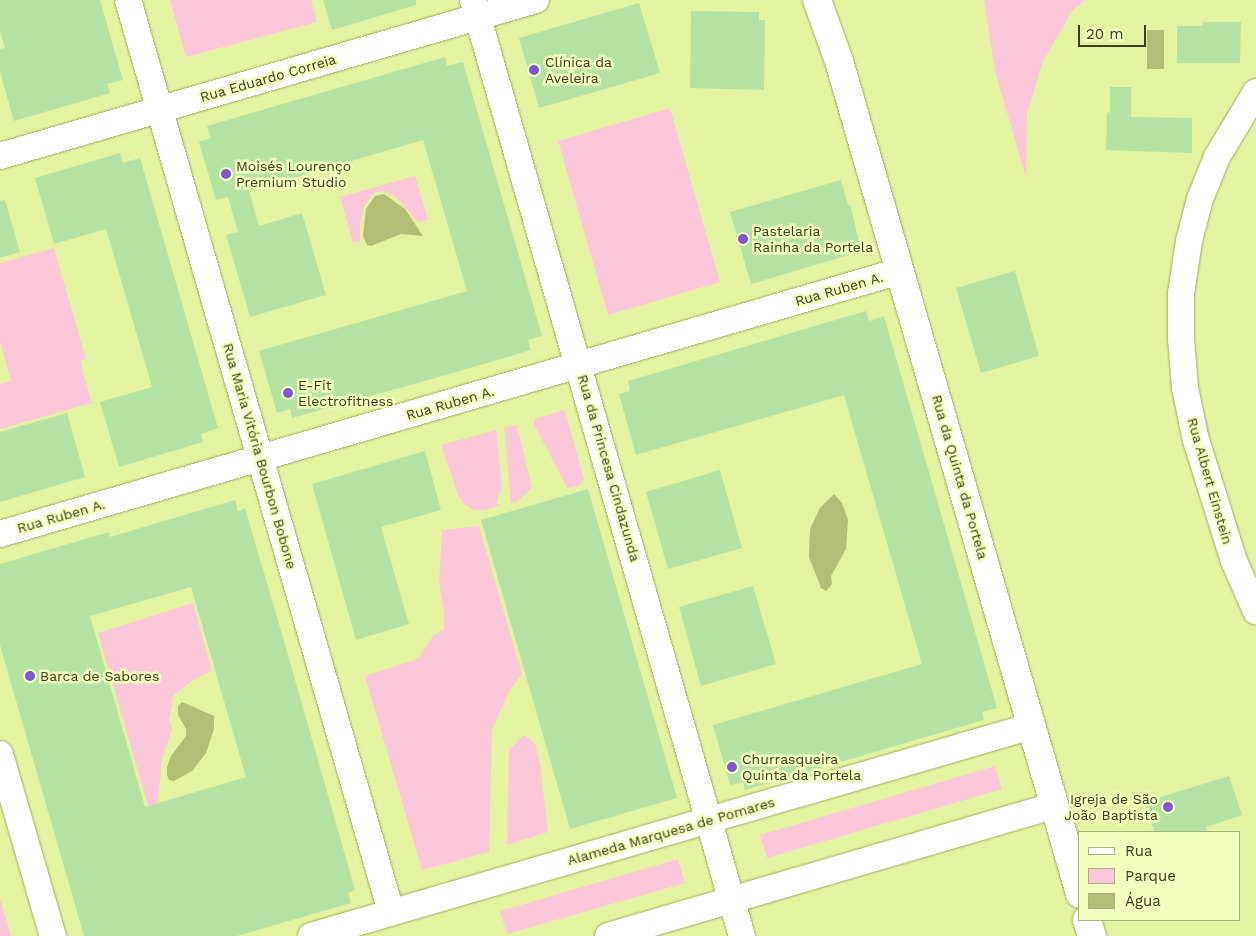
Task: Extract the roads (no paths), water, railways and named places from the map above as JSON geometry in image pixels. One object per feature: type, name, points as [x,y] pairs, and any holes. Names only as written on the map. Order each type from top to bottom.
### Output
[{"type":"street","name":"Rua Maria Vitória Bourbon Bobone","points":[[128,0],[392,912]]},
{"type":"street","name":"Rua Eduardo Correia","points":[[0,156],[160,110],[476,8],[536,0]]},
{"type":"street","name":"Rua da Quinta da Portela","points":[[817,0],[839,61],[1078,887]]},
{"type":"street","name":"Rua da Quinta da Portela","points":[[836,0],[839,61]]},
{"type":"street","name":"Rua da Princesa Cindazunda","points":[[476,8],[742,936]]},
{"type":"street","name":"Rua Albert Einstein","points":[[1256,92],[1217,157],[1200,199],[1189,241],[1181,294],[1181,338],[1185,388],[1196,440],[1234,561],[1256,611]]},
{"type":"street","name":"Rua Ruben A.","points":[[0,534],[900,271]]},
{"type":"street","name":"Alameda Marquesa de Pomares","points":[[311,936],[1032,726]]},
{"type":"street","points":[[0,754],[53,936]]},
{"type":"street","points":[[608,936],[1054,806]]},
{"type":"street","points":[[1087,921],[1092,936]]},
{"type":"water","points":[[1147,30],[1164,30],[1164,69],[1147,69]]},
{"type":"water","points":[[384,194],[405,209],[423,236],[401,234],[371,246],[367,245],[363,236],[366,209],[375,196]]},
{"type":"water","points":[[834,494],[842,503],[848,520],[846,549],[831,576],[832,584],[826,591],[821,588],[809,557],[810,529],[820,508]]},
{"type":"water","points":[[182,702],[214,716],[214,729],[206,753],[192,771],[174,781],[169,780],[167,767],[171,756],[186,736],[186,729],[178,715],[178,706]]},
{"type":"place","name":"Clínica da Aveleira","points":[[534,70]]},
{"type":"place","name":"Moisés Lourenço Premium Studio","points":[[226,174]]},
{"type":"place","name":"Pastelaria Rainha da Portela","points":[[743,239]]},
{"type":"place","name":"E-Fit Electrofitness","points":[[288,393]]},
{"type":"place","name":"Barca de Sabores","points":[[30,676]]},
{"type":"place","name":"Churrasqueira Quinta da Portela","points":[[732,767]]},
{"type":"place","name":"Igreja de São João Baptista","points":[[1168,807]]}]
